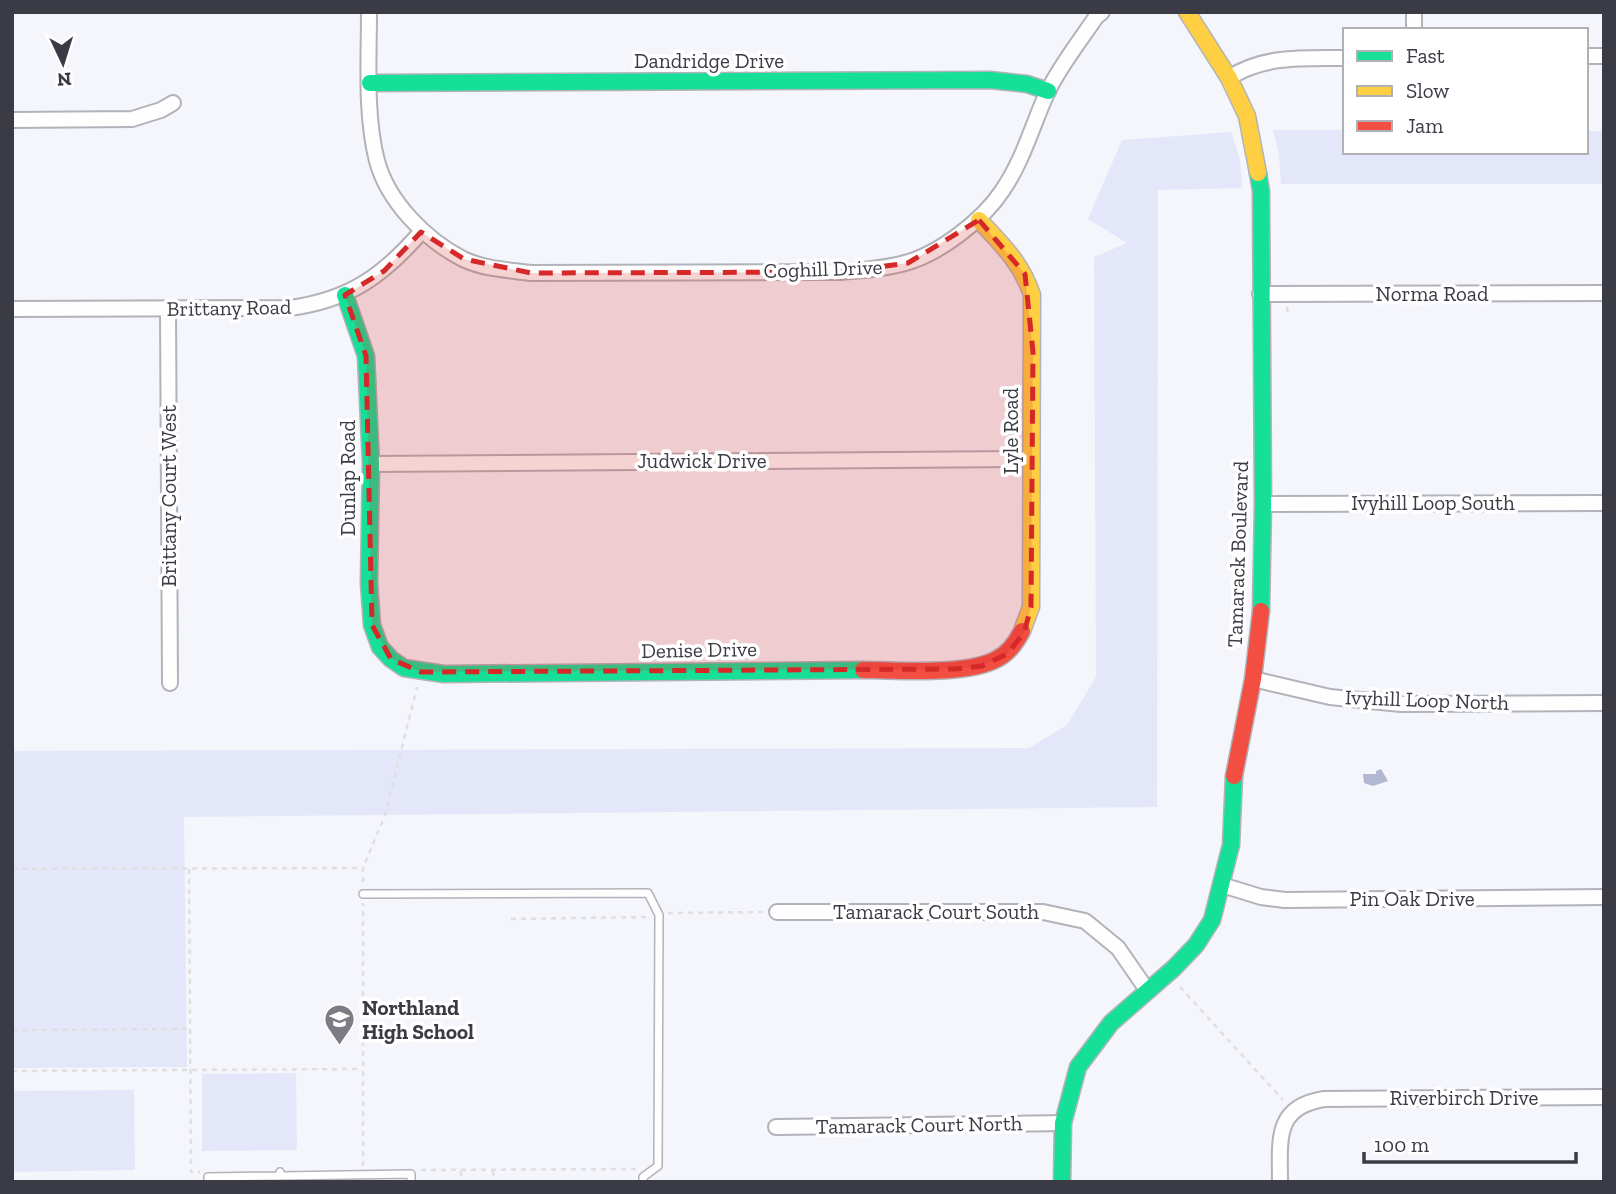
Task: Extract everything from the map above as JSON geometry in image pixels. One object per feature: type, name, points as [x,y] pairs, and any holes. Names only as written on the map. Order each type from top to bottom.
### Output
[{"type":"street","points":[[369,12],[372,135],[378,164],[397,201],[421,232]]},
{"type":"street","name":"Coghill Drive","points":[[421,232],[464,259],[493,268],[531,273],[841,272],[881,269],[908,262],[939,247],[979,220],[1003,190],[1025,148],[1048,92],[1096,17],[1102,12]]},
{"type":"street","name":"Tamarack Boulevard","points":[[1062,1182],[1063,1123],[1078,1067],[1111,1023],[1174,968],[1196,945],[1212,920],[1231,845],[1234,770],[1253,679],[1261,624],[1261,191],[1247,116],[1229,78],[1187,12]]},
{"type":"street","points":[[1229,78],[1241,70],[1275,60],[1343,58]]},
{"type":"street","name":"Dandridge Drive","points":[[370,83],[990,80],[1018,83],[1048,92]]},
{"type":"street","points":[[12,120],[132,119],[161,110],[173,103]]},
{"type":"street","name":"Lyle Road","points":[[979,220],[1026,274],[1032,295],[1031,607],[1024,633],[1007,654]]},
{"type":"street","name":"Brittany Road","points":[[12,309],[290,308],[313,305],[345,295],[384,271],[421,232]]},
{"type":"street","name":"Norma Road","points":[[1260,294],[1604,293]]},
{"type":"street","name":"Dunlap Road","points":[[345,295],[366,356],[371,464],[369,583],[372,625],[380,647],[391,659]]},
{"type":"street","name":"Brittany Court West","points":[[168,309],[170,683]]},
{"type":"street","name":"Judwick Drive","points":[[371,464],[1032,459]]},
{"type":"street","name":"Ivyhill Loop South","points":[[1263,504],[1604,503]]},
{"type":"street","name":"Denise Drive","points":[[391,659],[404,668],[421,672],[472,674],[954,669],[982,666],[1007,654]]},
{"type":"street","name":"Ivyhill Loop North","points":[[1253,679],[1330,697],[1401,704],[1604,703]]},
{"type":"street","name":"Pin Oak Drive","points":[[1222,885],[1261,897],[1285,900],[1604,897]]},
{"type":"street","name":"Tamarack Court South","points":[[777,912],[1043,912],[1085,921],[1118,948],[1147,990]]},
{"type":"street","name":"Riverbirch Drive","points":[[1280,1182],[1280,1140],[1283,1123],[1293,1110],[1308,1101],[1604,1097]]},
{"type":"street","name":"Tamarack Court North","points":[[775,1127],[1063,1123]]},
{"type":"lane","points":[[363,894],[648,893],[659,915],[658,1166],[643,1177],[643,1182]]},
{"type":"lane","points":[[208,1182],[208,1177],[280,1174],[411,1174],[411,1182]]},
{"type":"path","points":[[1287,307],[1288,314]]},
{"type":"path","points":[[363,1175],[363,868],[385,815],[417,687]]},
{"type":"path","points":[[12,869],[363,868]]},
{"type":"path","points":[[188,869],[191,1172],[204,1172]]},
{"type":"path","points":[[511,919],[777,912]]},
{"type":"path","points":[[1180,987],[1283,1100]]},
{"type":"path","points":[[12,1030],[190,1029]]},
{"type":"path","points":[[12,1071],[363,1069]]},
{"type":"path","points":[[411,1170],[638,1168]]},
{"type":"path","points":[[461,1170],[461,1182]]},
{"type":"path","points":[[493,1170],[494,1182]]},
{"type":"highlighted area","points":[[979,220],[1025,274],[1033,352],[1031,607],[1024,633],[1007,654],[982,666],[955,669],[421,672],[391,659],[372,625],[366,356],[345,295],[384,271],[421,232],[464,259],[531,273],[841,272],[908,263]]},
{"type":"shaded area","points":[[1273,130],[1343,130],[1343,154],[1588,154],[1588,131],[1604,131],[1604,184],[1281,184],[1279,155]]},
{"type":"shaded area","points":[[1231,132],[1240,159],[1242,188],[1158,190],[1157,807],[184,817],[187,1067],[12,1068],[12,751],[1029,748],[1067,725],[1096,677],[1094,257],[1127,243],[1088,219],[1122,140]]},
{"type":"shaded area","points":[[1381,769],[1388,781],[1373,786],[1364,783],[1363,774],[1376,774],[1376,771]]},
{"type":"shaded area","points":[[296,1073],[297,1150],[202,1151],[202,1074]]},
{"type":"shaded area","points":[[134,1090],[135,1170],[12,1172],[12,1091]]},
{"type":"traffic: fast","points":[[370,83],[990,80],[1027,84],[1048,91]]},
{"type":"traffic: fast","points":[[1258,173],[1261,191],[1261,611]]},
{"type":"traffic: fast","points":[[345,295],[366,356],[371,464],[369,583],[372,625],[380,647],[391,659],[404,668],[444,674],[863,670]]},
{"type":"traffic: fast","points":[[1062,1182],[1063,1123],[1078,1067],[1111,1023],[1174,968],[1196,945],[1212,920],[1231,845],[1234,776]]},
{"type":"traffic: slow","points":[[1187,12],[1229,78],[1247,116],[1258,173]]},
{"type":"traffic: slow","points":[[979,220],[1016,263],[1032,295],[1031,607],[1022,631]]},
{"type":"traffic: jam","points":[[1234,776],[1253,679],[1261,611]]},
{"type":"traffic: jam","points":[[863,670],[932,671],[968,668],[1005,654],[1022,631]]},
{"type":"place","name":"Northland High School","points":[[339,1047]]}]
